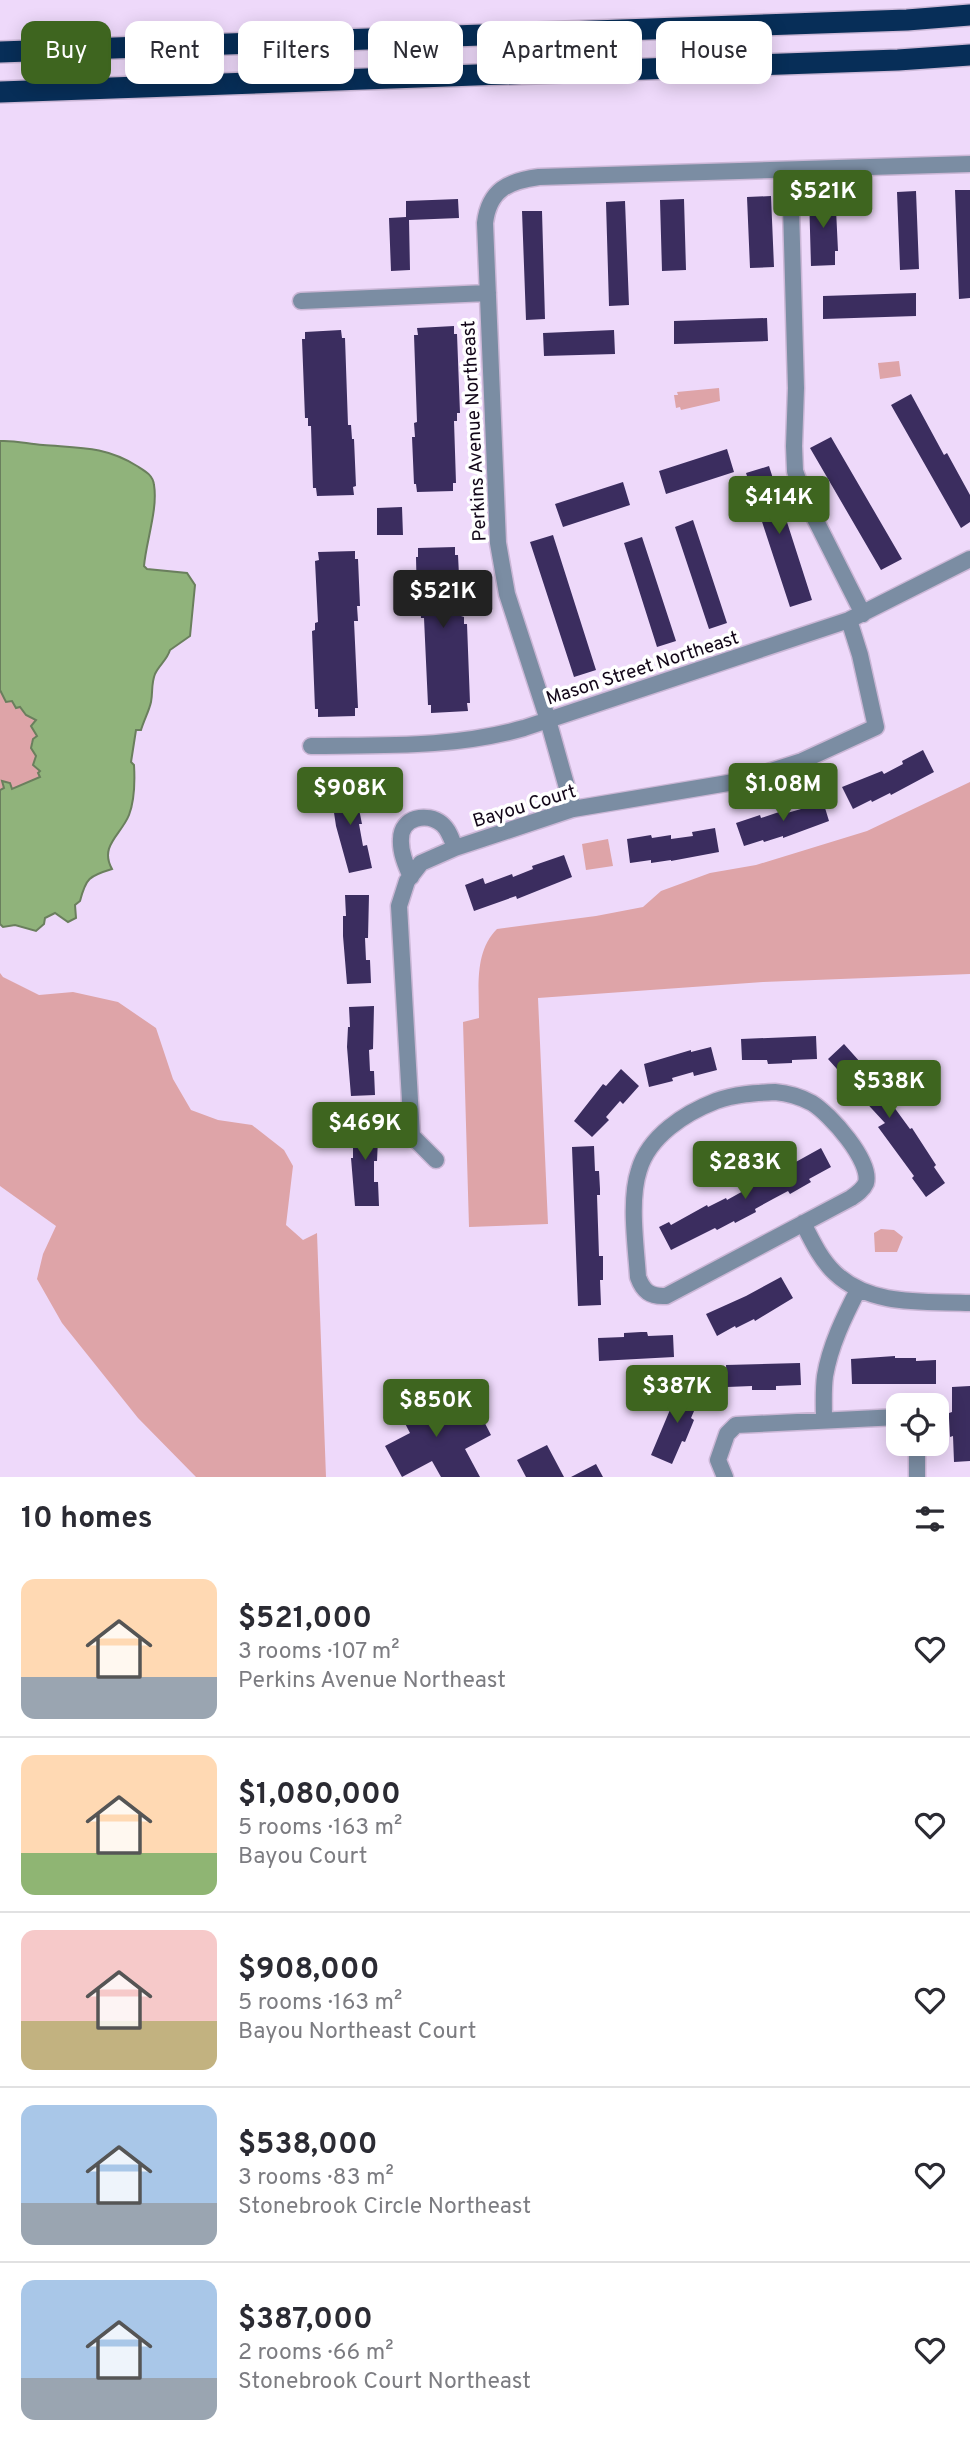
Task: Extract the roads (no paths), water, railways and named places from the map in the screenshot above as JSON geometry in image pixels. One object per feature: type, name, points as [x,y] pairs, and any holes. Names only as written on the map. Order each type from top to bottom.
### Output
[{"type":"highway","points":[[0,52],[907,20],[970,15]]},
{"type":"highway","points":[[0,92],[885,61],[970,55]]},
{"type":"street","name":"Perkins Avenue Northeast","points":[[573,809],[501,569],[497,529],[487,211],[499,190],[521,179],[538,177],[970,164]]},
{"type":"street","points":[[790,171],[796,388],[795,471],[856,617]]},
{"type":"street","points":[[301,301],[488,293]]},
{"type":"street","name":"Mason Street Northeast","points":[[311,746],[435,744],[478,740],[548,720],[856,617],[970,559]]},
{"type":"street","name":"Bayou Court","points":[[411,877],[421,863],[456,848],[573,809],[740,782],[802,761],[876,727],[860,655],[856,617]]},
{"type":"street","points":[[436,1160],[412,1136],[399,906],[411,877],[401,839],[404,827],[413,819],[424,817],[439,822],[447,830],[456,848]]},
{"type":"street","points":[[775,1092],[811,1103],[837,1125],[865,1164],[866,1184],[859,1193],[803,1223],[666,1296],[648,1294],[641,1286],[638,1277],[635,1206],[639,1167],[653,1143],[683,1117],[718,1100],[775,1092]]},
{"type":"street","points":[[803,1223],[826,1264],[858,1290],[883,1298],[970,1303]]},
{"type":"street","points":[[824,1420],[825,1379],[829,1359],[835,1339],[858,1290]]},
{"type":"street","points":[[725,1477],[718,1460],[724,1440],[736,1425],[886,1418]]},
{"type":"street","points":[[917,1456],[917,1477]]}]
